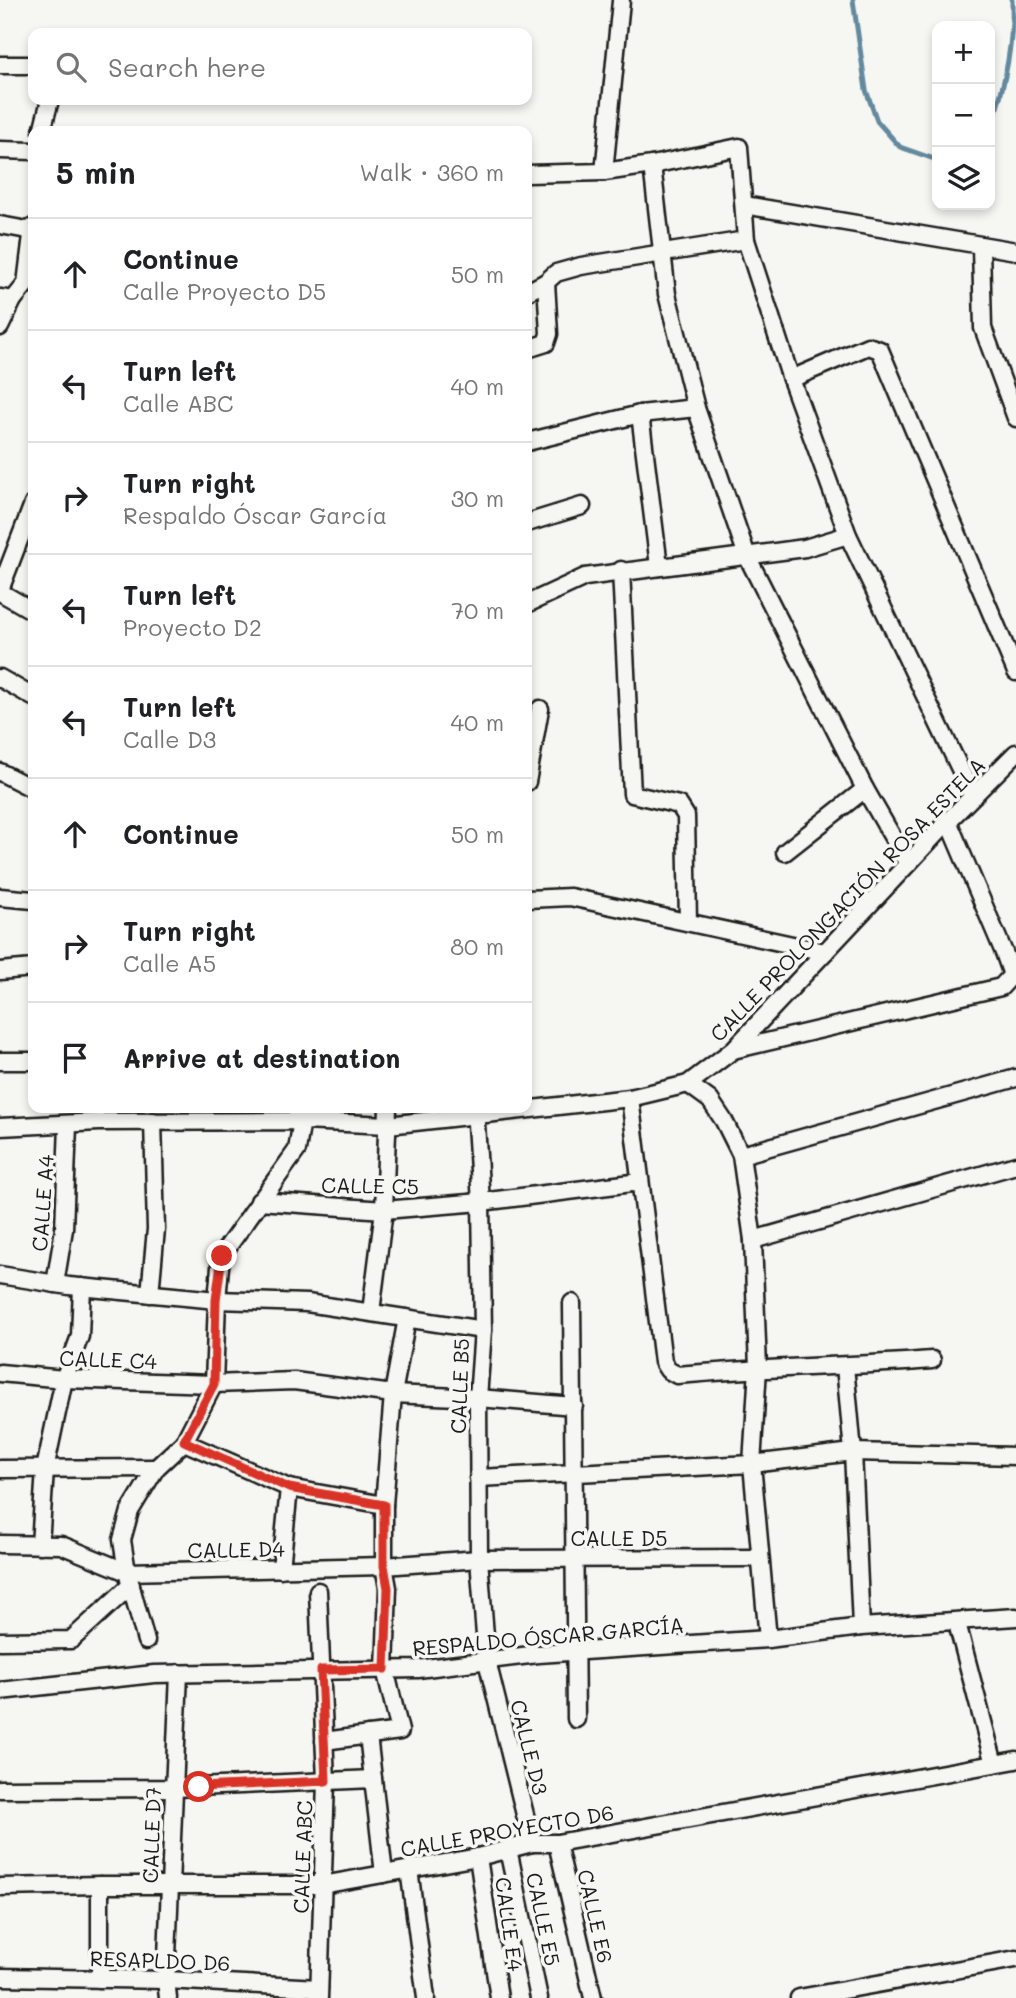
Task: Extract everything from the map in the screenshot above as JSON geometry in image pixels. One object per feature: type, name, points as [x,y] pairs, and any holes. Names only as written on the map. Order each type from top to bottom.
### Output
[{"type":"street","points":[[604,172],[621,1]]},
{"type":"street","points":[[0,65],[28,65]]},
{"type":"street","points":[[43,126],[49,105]]},
{"type":"street","points":[[532,174],[604,172],[652,166],[739,147],[746,240],[791,379],[848,535],[973,796]]},
{"type":"street","points":[[0,150],[28,151]]},
{"type":"street","points":[[652,166],[667,294],[696,408],[747,556],[865,789],[908,864]]},
{"type":"street","points":[[744,205],[1016,251]]},
{"type":"street","points":[[0,225],[28,228]]},
{"type":"street","points":[[532,289],[546,282],[556,272],[581,266],[746,240]]},
{"type":"street","points":[[981,246],[983,328],[1016,418]]},
{"type":"street","points":[[532,347],[546,343],[550,334],[546,282]]},
{"type":"street","points":[[0,327],[6,299],[28,286]]},
{"type":"street","points":[[791,379],[868,346],[880,350],[1016,671]]},
{"type":"street","points":[[532,441],[640,414],[696,408]]},
{"type":"street","points":[[640,414],[659,566]]},
{"type":"street","points":[[532,521],[582,506]]},
{"type":"street","points":[[28,517],[0,591],[28,608]]},
{"type":"street","points":[[532,602],[585,577],[621,570],[805,548],[848,535]]},
{"type":"street","points":[[621,570],[632,794],[679,805],[686,816],[688,922]]},
{"type":"street","points":[[0,678],[28,694]]},
{"type":"street","points":[[532,754],[540,709]]},
{"type":"street","name":"CALLE PROLONGACIÓN ROSA ESTELA","points":[[532,1106],[630,1098],[688,1084],[733,1050],[948,821],[973,796],[1014,763]]},
{"type":"street","points":[[0,772],[28,786]]},
{"type":"street","points":[[785,852],[865,789]]},
{"type":"street","points":[[733,1050],[1001,987],[1012,975],[1006,954],[948,821]]},
{"type":"street","points":[[0,897],[28,900]]},
{"type":"street","points":[[532,899],[570,897],[825,952]]},
{"type":"street","points":[[0,971],[28,968]]},
{"type":"street","points":[[0,1061],[28,1061]]},
{"type":"street","points":[[741,1155],[1016,1078]]},
{"type":"street","points":[[688,1084],[710,1100],[741,1155],[753,1240],[758,1368],[752,1464],[768,1639]]},
{"type":"street","points":[[630,1098],[663,1362],[668,1370],[677,1375],[758,1368],[932,1360]]},
{"type":"street","points":[[371,1312],[384,1210],[388,1113]]},
{"type":"street","name":"CALLE PROLONGACIÓN ROSA ESTELA","points":[[0,1127],[68,1125],[99,1115],[153,1121],[304,1115],[388,1125],[463,1113]]},
{"type":"street","name":"CALLE B5","points":[[475,1113],[481,1202],[483,1330],[478,1398],[479,1559],[487,1661]]},
{"type":"street","points":[[146,1642],[129,1579],[122,1540],[130,1511],[156,1468],[184,1441],[214,1384],[216,1300],[222,1256],[297,1150],[304,1115]]},
{"type":"street","points":[[150,1294],[156,1229],[153,1121]]},
{"type":"street","name":"CALLE A4","points":[[55,1284],[64,1229],[68,1125]]},
{"type":"street","points":[[753,1240],[1016,1166]]},
{"type":"street","name":"CALLE C5","points":[[259,1201],[384,1210],[481,1202],[640,1182]]},
{"type":"street","points":[[0,1275],[150,1294],[216,1300],[307,1303],[483,1330]]},
{"type":"street","points":[[40,1545],[45,1469],[64,1379],[80,1336],[82,1287]]},
{"type":"street","points":[[572,1303],[576,1719]]},
{"type":"street","points":[[324,1741],[400,1731],[385,1669],[388,1588],[384,1566],[384,1505],[393,1394],[407,1318]]},
{"type":"street","points":[[845,1366],[853,1452],[861,1627]]},
{"type":"street","name":"CALLE C4","points":[[0,1373],[64,1379],[214,1384],[294,1381],[393,1394]]},
{"type":"street","points":[[393,1394],[574,1406]]},
{"type":"street","points":[[184,1441],[289,1488],[384,1505]]},
{"type":"street","points":[[478,1478],[752,1464],[853,1452],[1016,1456]]},
{"type":"street","points":[[0,1469],[156,1468]]},
{"type":"street","points":[[281,1569],[289,1488]]},
{"type":"street","name":"CALLE D4","points":[[0,1544],[61,1545],[129,1579],[479,1559]]},
{"type":"street","name":"CALLE D5","points":[[479,1559],[761,1558]]},
{"type":"street","points":[[0,1641],[71,1640],[129,1579]]},
{"type":"street","name":"CALLE ABC","points":[[318,1591],[326,1781],[319,1993]]},
{"type":"street","name":"RESPALDO ÓSCAR GARCÍA","points":[[0,1691],[179,1673],[418,1669],[576,1652],[768,1639],[861,1627],[957,1623],[1016,1617]]},
{"type":"street","points":[[957,1623],[994,1763]]},
{"type":"street","name":"CALLE D3","points":[[487,1661],[532,1843]]},
{"type":"street","name":"CALLE D7","points":[[167,1998],[179,1673]]},
{"type":"street","points":[[368,1735],[384,1874]]},
{"type":"street","name":"CALLE PROYECTO D6","points":[[0,1887],[322,1885],[478,1857],[532,1843],[557,1843],[1016,1760]]},
{"type":"street","points":[[0,1789],[174,1788],[373,1779]]},
{"type":"street","name":"CALLE E6","points":[[557,1843],[593,1998]]},
{"type":"street","name":"CALLE E5","points":[[508,1849],[539,1998]]},
{"type":"street","name":"CALLE E4","points":[[478,1857],[499,1998]]},
{"type":"street","points":[[409,1869],[426,1998]]},
{"type":"street","points":[[100,1885],[100,1979]]},
{"type":"street","points":[[799,1998],[1016,1959]]},
{"type":"street","name":"RESAPLDO D6","points":[[0,1977],[166,1980],[319,1993]]},
{"type":"waterway","points":[[853,0],[866,90],[877,121],[900,147],[932,158]]},
{"type":"waterway","points":[[995,114],[1007,66],[1012,0]]},
{"type":"route","points":[[199,1787],[326,1781],[321,1670],[385,1669],[388,1588],[384,1566],[384,1505],[289,1488],[184,1441],[214,1384],[216,1300],[222,1256]]}]
